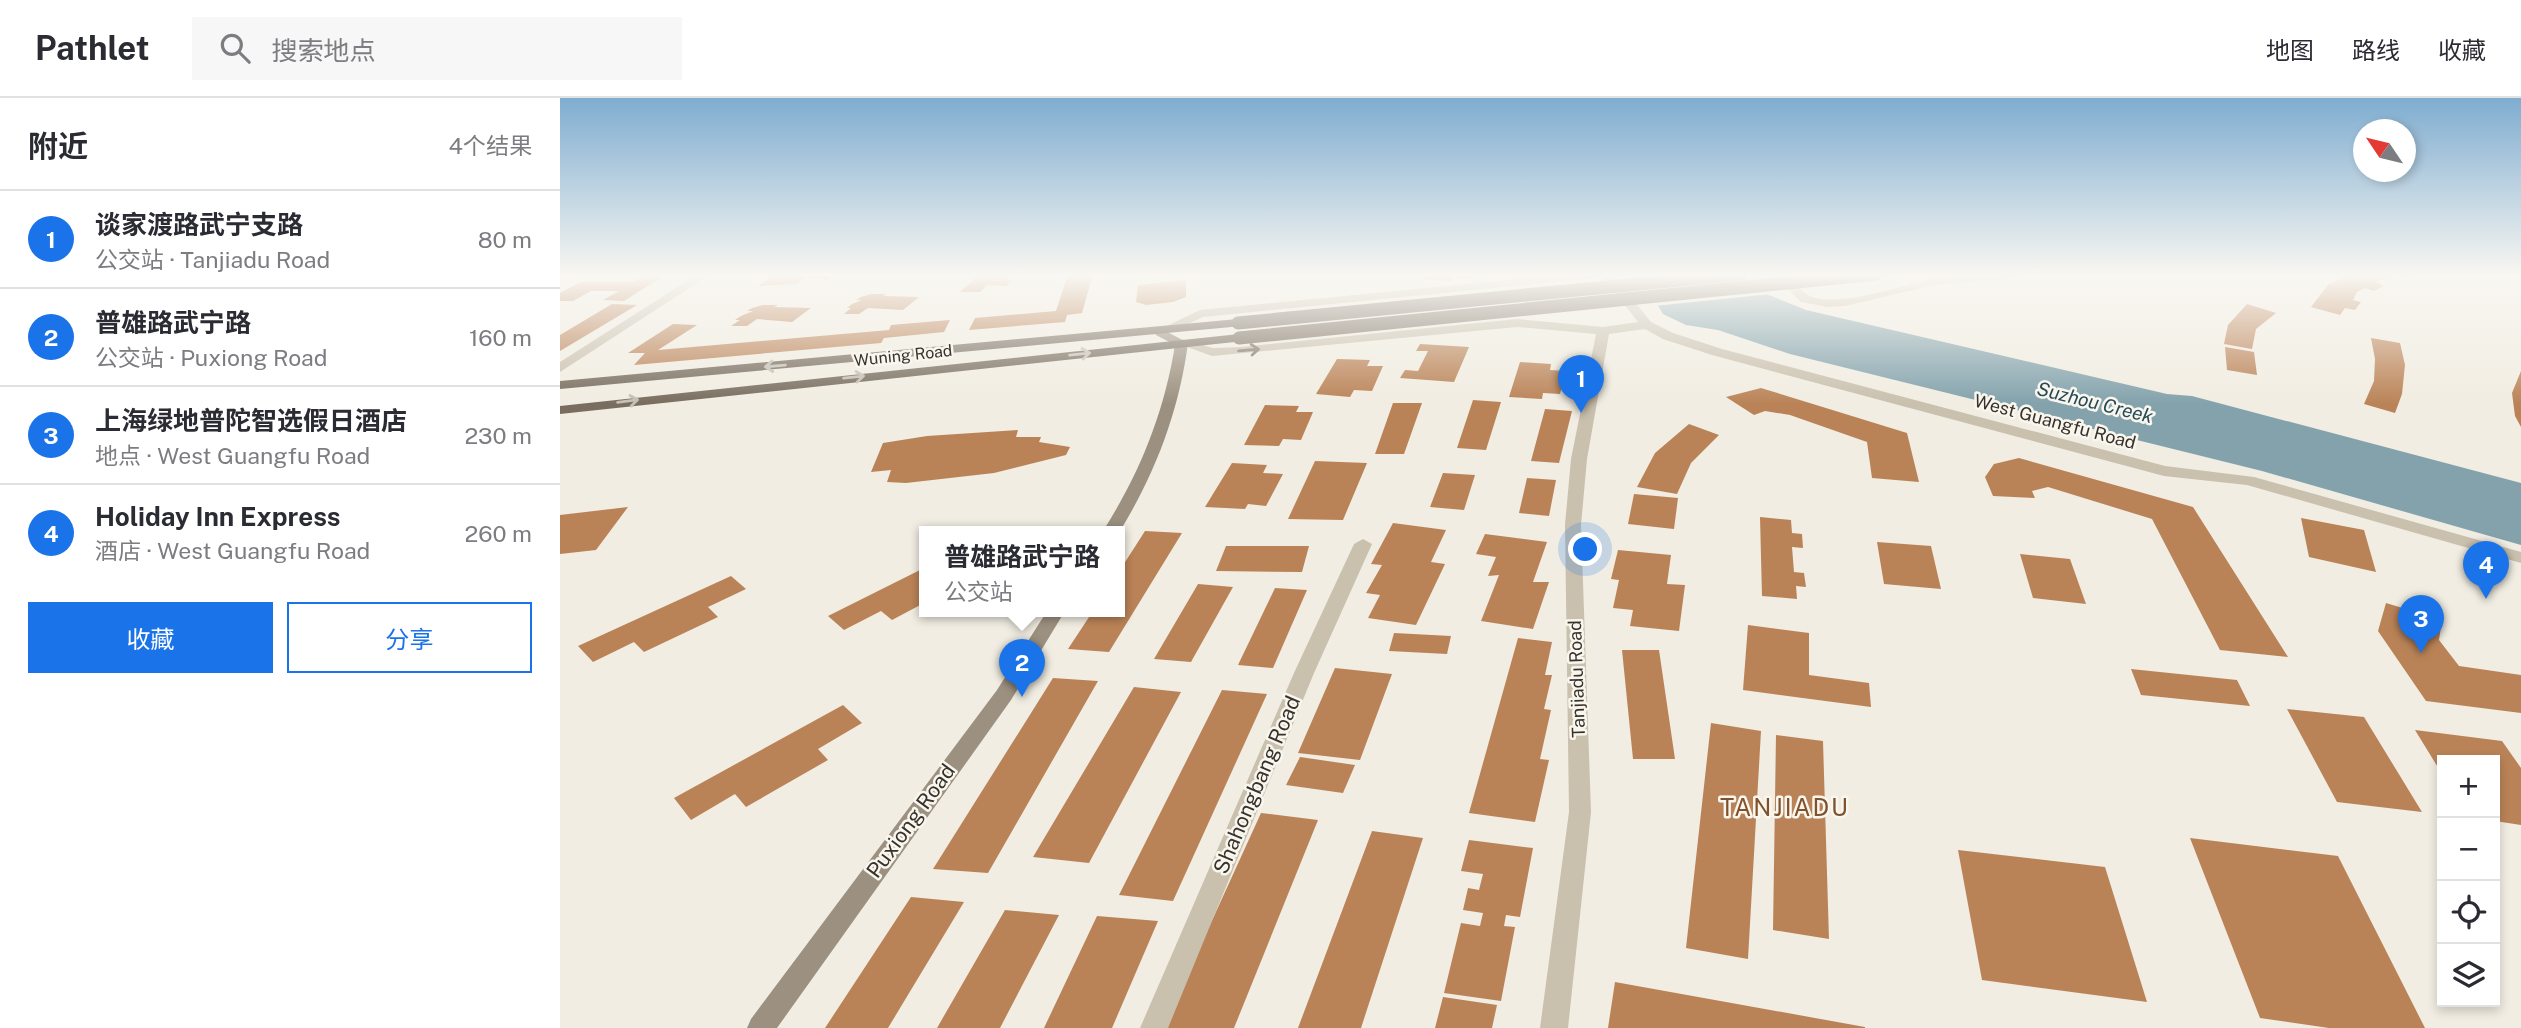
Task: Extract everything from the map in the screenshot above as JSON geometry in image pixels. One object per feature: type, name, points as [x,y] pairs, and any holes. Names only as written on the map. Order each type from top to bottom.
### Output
[{"type":"main road","name":"Wuning Road","points":[[560,385],[1160,332],[1295,317]]},
{"type":"main road","name":"Wuning Road","points":[[560,410],[1444,317]]},
{"type":"main road","points":[[1114,526],[1144,473],[1162,432],[1178,378],[1182,343],[1160,332]]},
{"type":"main road","name":"Puxiong Road","points":[[761,1028],[1004,695],[1052,617]]},
{"type":"street","points":[[560,368],[638,317]]},
{"type":"street","points":[[1160,332],[1192,317]]},
{"type":"street","name":"West Guangfu Road","points":[[1641,317],[1647,325],[1685,342],[1804,376],[2164,471],[2248,480],[2521,558]]},
{"type":"street","points":[[1182,343],[1212,352],[1241,351],[1525,322],[1603,331],[1647,325]]},
{"type":"street","name":"Tanjiadu Road","points":[[1553,1028],[1569,920],[1580,813],[1574,514],[1579,458],[1603,331]]},
{"type":"street","name":"Shahongbang Road","points":[[1154,1028],[1304,673],[1363,544]]},
{"type":"water","name":"Suzhou Creek","points":[[1670,317],[1838,317],[2167,394],[2192,396],[2521,483],[2521,545],[2262,471],[1790,354],[1718,330],[1686,325]]},
{"type":"building","points":[[590,317],[616,317],[560,351],[560,335]]},
{"type":"building","points":[[739,317],[798,317],[792,322],[757,319],[747,326],[731,326],[740,320],[735,320]]},
{"type":"building","points":[[1066,317],[1065,322],[969,330],[975,318]]},
{"type":"building","points":[[2235,317],[2270,317],[2256,329],[2252,349],[2224,344],[2228,325]]},
{"type":"building","points":[[950,320],[944,332],[884,338],[881,343],[634,365],[645,353],[628,353],[673,324],[697,325],[658,350],[889,330],[891,325]]},
{"type":"building","points":[[2371,338],[2400,343],[2405,365],[2402,394],[2395,413],[2364,404],[2374,381],[2375,359]]},
{"type":"building","points":[[1420,344],[1469,347],[1454,382],[1400,378],[1405,370],[1418,371],[1428,351],[1416,351]]},
{"type":"building","points":[[2225,347],[2254,352],[2257,375],[2227,370]]},
{"type":"building","points":[[1337,359],[1370,360],[1367,366],[1383,366],[1372,391],[1354,390],[1350,397],[1316,394]]},
{"type":"building","points":[[1520,362],[1551,364],[1550,370],[1566,371],[1560,394],[1543,393],[1542,399],[1509,397]]},
{"type":"building","points":[[2521,371],[2521,427],[2515,416],[2512,393]]},
{"type":"building","points":[[1761,388],[1907,433],[1919,482],[1872,478],[1867,442],[1790,415],[1765,411],[1754,415],[1726,397]]},
{"type":"building","points":[[1473,400],[1501,402],[1486,450],[1457,448]]},
{"type":"building","points":[[1393,403],[1422,403],[1404,454],[1375,454]]},
{"type":"building","points":[[1265,405],[1299,406],[1296,412],[1313,412],[1301,440],[1283,439],[1279,446],[1244,445]]},
{"type":"building","points":[[1545,409],[1572,411],[1559,463],[1531,461]]},
{"type":"building","points":[[1689,424],[1719,435],[1691,463],[1677,494],[1637,487],[1655,453]]},
{"type":"building","points":[[1018,430],[1016,437],[1041,437],[1039,442],[1070,447],[1066,455],[994,473],[906,483],[887,482],[891,470],[871,472],[883,443],[927,436]]},
{"type":"building","points":[[2019,458],[2193,507],[2288,657],[2220,650],[2152,519],[2048,487],[2032,491],[2035,498],[1993,496],[1985,477],[1994,464]]},
{"type":"building","points":[[1315,461],[1367,463],[1343,520],[1288,519]]},
{"type":"building","points":[[1232,463],[1267,465],[1263,473],[1283,474],[1266,506],[1248,504],[1245,509],[1205,507]]},
{"type":"building","points":[[1443,473],[1475,475],[1464,510],[1430,507]]},
{"type":"building","points":[[1527,478],[1556,480],[1549,516],[1519,513]]},
{"type":"building","points":[[1634,494],[1678,498],[1674,529],[1628,524]]},
{"type":"building","points":[[628,507],[596,550],[560,554],[560,515]]},
{"type":"building","points":[[1760,517],[1791,520],[1792,533],[1802,534],[1803,548],[1792,547],[1794,572],[1804,573],[1806,587],[1796,586],[1797,599],[1762,596]]},
{"type":"building","points":[[2301,518],[2364,530],[2376,572],[2309,557]]},
{"type":"building","points":[[1393,523],[1446,530],[1431,562],[1445,564],[1416,625],[1368,618],[1380,595],[1366,593],[1382,565],[1371,564]]},
{"type":"building","points":[[1145,531],[1182,533],[1109,652],[1068,649],[1089,617],[1125,617],[1125,562]]},
{"type":"building","points":[[1485,534],[1547,542],[1533,582],[1549,582],[1533,629],[1481,621],[1499,575],[1488,576],[1496,557],[1476,554]]},
{"type":"building","points":[[1877,542],[1931,546],[1941,589],[1884,584]]},
{"type":"building","points":[[1226,546],[1309,546],[1302,572],[1216,571]]},
{"type":"building","points":[[1618,550],[1671,555],[1667,584],[1685,585],[1679,631],[1630,626],[1633,610],[1613,608],[1619,580],[1611,579]]},
{"type":"building","points":[[2020,554],[2070,559],[2086,604],[2033,598]]},
{"type":"building","points":[[919,570],[919,606],[892,620],[881,611],[844,630],[828,616]]},
{"type":"building","points":[[731,576],[746,589],[708,607],[718,617],[644,652],[634,642],[593,662],[578,646]]},
{"type":"building","points":[[1198,584],[1233,587],[1191,662],[1154,659]]},
{"type":"building","points":[[1275,588],[1307,590],[1273,668],[1238,665]]},
{"type":"building","points":[[2386,603],[2442,620],[2439,640],[2459,666],[2521,675],[2521,713],[2426,701],[2378,631]]},
{"type":"building","points":[[1748,625],[1809,633],[1809,675],[1869,683],[1871,707],[1743,690]]},
{"type":"building","points":[[1394,633],[1451,636],[1447,654],[1389,651]]},
{"type":"building","points":[[1518,638],[1552,642],[1545,675],[1552,675],[1544,709],[1551,710],[1540,759],[1549,760],[1535,822],[1469,813]]},
{"type":"building","points":[[1622,650],[1659,650],[1675,759],[1633,759]]},
{"type":"building","points":[[1335,668],[1392,674],[1360,760],[1298,753]]},
{"type":"building","points":[[2131,669],[2237,680],[2250,706],[2141,695]]},
{"type":"building","points":[[1053,678],[1098,681],[988,873],[933,869]]},
{"type":"building","points":[[1134,687],[1181,692],[1089,863],[1033,857]]},
{"type":"building","points":[[1222,690],[1267,694],[1173,901],[1119,895]]},
{"type":"building","points":[[843,705],[862,723],[818,749],[828,760],[746,807],[735,794],[691,820],[674,798]]},
{"type":"building","points":[[2287,709],[2364,717],[2422,812],[2337,802]]},
{"type":"building","points":[[1711,723],[1761,731],[1748,959],[1686,948]]},
{"type":"building","points":[[2415,730],[2502,741],[2521,768],[2521,825],[2500,822],[2500,755],[2437,755],[2437,766]]},
{"type":"building","points":[[1776,735],[1823,741],[1829,939],[1773,930]]},
{"type":"building","points":[[1300,757],[1355,765],[1343,793],[1286,785]]},
{"type":"building","points":[[1261,813],[1318,820],[1234,1028],[1163,1028]]},
{"type":"building","points":[[1372,831],[1423,838],[1361,1028],[1298,1028]]},
{"type":"building","points":[[2190,838],[2338,856],[2425,1028],[2329,1028],[2260,1018]]},
{"type":"building","points":[[1469,840],[1533,848],[1520,917],[1506,915],[1504,926],[1515,927],[1501,1001],[1444,993],[1461,923],[1480,926],[1483,913],[1463,910],[1468,888],[1479,890],[1483,874],[1461,871]]},
{"type":"building","points":[[1958,850],[2105,867],[2147,1002],[1982,980]]},
{"type":"building","points":[[911,897],[964,902],[888,1028],[825,1028]]},
{"type":"building","points":[[1005,910],[1059,915],[1000,1028],[937,1028]]},
{"type":"building","points":[[1097,916],[1158,921],[1112,1028],[1044,1028]]},
{"type":"building","points":[[1615,982],[1865,1027],[1865,1028],[1608,1028]]},
{"type":"building","points":[[1443,997],[1497,1005],[1492,1028],[1435,1028]]},
{"type":"place","name":"谈家渡路武宁支路","points":[[1581,413]]},
{"type":"place","name":"Holiday Inn Express","points":[[2486,599]]},
{"type":"place","name":"上海绿地普陀智选假日酒店","points":[[2421,653]]},
{"type":"place","name":"普雄路武宁路","points":[[1022,697]]},
{"type":"district","name":"TANJIADU","points":[[1785,808]]}]
